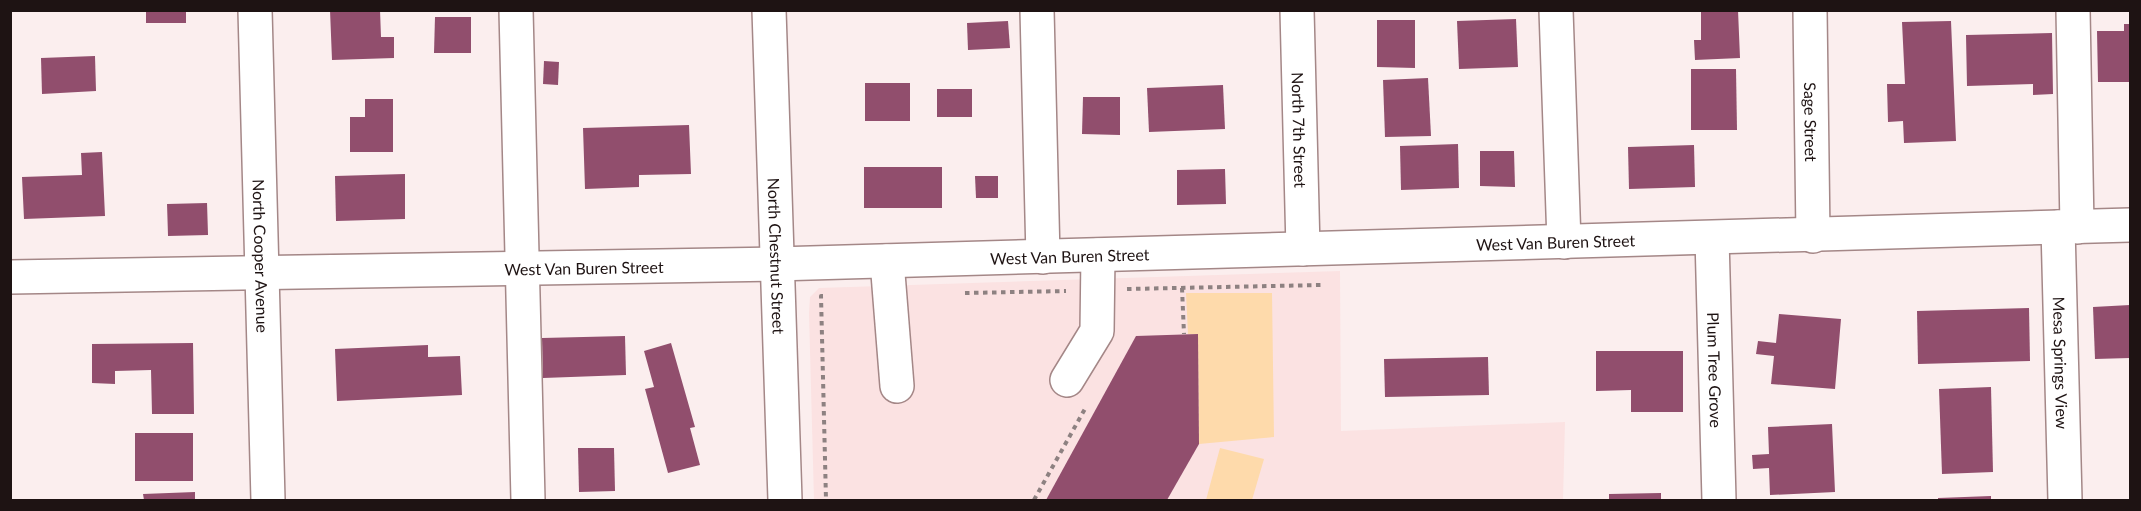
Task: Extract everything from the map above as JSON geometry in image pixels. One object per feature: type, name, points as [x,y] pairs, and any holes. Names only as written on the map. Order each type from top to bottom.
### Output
[{"type":"street","name":"North Cooper Avenue","points":[[255,10],[268,501]]},
{"type":"street","points":[[516,10],[528,501]]},
{"type":"street","name":"North Chestnut Street","points":[[769,10],[785,501]]},
{"type":"street","points":[[1037,10],[1043,257]]},
{"type":"street","name":"North 7th Street","points":[[1297,10],[1303,249]]},
{"type":"street","points":[[1556,10],[1564,242]]},
{"type":"street","name":"Sage Street","points":[[1810,10],[1813,236]]},
{"type":"street","name":"Mesa Springs View","points":[[2065,501],[2073,10]]},
{"type":"street","name":"West Van Buren Street","points":[[10,277],[776,264],[1813,236],[2130,225]]},
{"type":"street","name":"Plum Tree Grove","points":[[1712,238],[1719,501]]},
{"type":"street","points":[[1067,380],[1097,331],[1098,255]]},
{"type":"street","points":[[887,261],[897,386]]},
{"type":"path","points":[[1182,288],[1184,334]]},
{"type":"path","points":[[821,296],[826,501]]},
{"type":"shaded area","points":[[1340,271],[1341,431],[1565,422],[1563,500],[814,500],[809,313],[810,297],[819,288]]},
{"type":"shaded area","points":[[1186,293],[1272,293],[1274,437],[1199,444],[1198,334],[1188,334]]},
{"type":"shaded area","points":[[1220,448],[1264,459],[1252,500],[1206,500]]},
{"type":"building","points":[[146,10],[186,10],[186,23],[146,23]]},
{"type":"building","points":[[330,10],[380,10],[381,37],[394,37],[394,58],[332,60]]},
{"type":"building","points":[[1701,10],[1738,10],[1740,58],[1695,60],[1694,40],[1701,40]]},
{"type":"building","points":[[435,17],[471,17],[471,53],[434,53]]},
{"type":"building","points":[[1516,19],[1518,67],[1459,69],[1457,21]]},
{"type":"building","points":[[1377,20],[1415,20],[1415,68],[1377,67]]},
{"type":"building","points":[[1008,21],[1010,48],[968,50],[967,23]]},
{"type":"building","points":[[1951,21],[1956,141],[1904,143],[1903,121],[1888,122],[1887,84],[1905,84],[1902,22]]},
{"type":"building","points":[[2124,24],[2130,24],[2130,82],[2098,82],[2097,31],[2124,31]]},
{"type":"building","points":[[2052,33],[2053,94],[2033,95],[2033,84],[1967,86],[1966,35]]},
{"type":"building","points":[[95,56],[96,91],[42,94],[41,58]]},
{"type":"building","points":[[544,61],[559,62],[558,85],[543,84]]},
{"type":"building","points":[[1691,69],[1736,69],[1737,130],[1691,130]]},
{"type":"building","points":[[1428,78],[1431,136],[1385,137],[1383,80]]},
{"type":"building","points":[[865,83],[910,83],[910,121],[865,121]]},
{"type":"building","points":[[1223,85],[1225,129],[1149,132],[1147,88]]},
{"type":"building","points":[[937,89],[972,89],[972,117],[937,117]]},
{"type":"building","points":[[1083,97],[1120,97],[1120,135],[1082,134]]},
{"type":"building","points":[[365,99],[393,99],[393,152],[350,152],[350,117],[365,117]]},
{"type":"building","points":[[689,125],[691,174],[639,175],[639,187],[585,189],[583,128]]},
{"type":"building","points":[[1458,144],[1459,188],[1401,190],[1400,146]]},
{"type":"building","points":[[1694,145],[1695,187],[1629,189],[1628,147]]},
{"type":"building","points":[[1480,151],[1514,151],[1515,187],[1480,186]]},
{"type":"building","points":[[102,152],[105,216],[24,219],[22,177],[82,175],[81,153]]},
{"type":"building","points":[[864,167],[942,167],[942,208],[864,208]]},
{"type":"building","points":[[1225,169],[1226,204],[1177,205],[1177,170]]},
{"type":"building","points":[[405,174],[405,219],[336,221],[335,176]]},
{"type":"building","points":[[975,176],[998,176],[998,198],[976,198]]},
{"type":"building","points":[[207,203],[208,235],[168,236],[167,204]]},
{"type":"building","points":[[2130,305],[2130,358],[2095,359],[2093,307]]},
{"type":"building","points":[[2029,308],[2030,361],[1918,364],[1917,311]]},
{"type":"building","points":[[1779,314],[1841,319],[1835,389],[1771,384],[1774,356],[1756,354],[1758,341],[1776,343]]},
{"type":"building","points":[[1198,334],[1199,444],[1167,500],[1046,500],[1136,336]]},
{"type":"building","points":[[625,336],[626,375],[543,378],[542,338]]},
{"type":"building","points":[[193,343],[194,414],[152,414],[151,370],[115,371],[115,384],[92,383],[92,344]]},
{"type":"building","points":[[671,343],[695,427],[690,428],[700,465],[668,473],[645,389],[654,387],[644,351]]},
{"type":"building","points":[[428,345],[428,357],[460,356],[462,395],[337,401],[335,349]]},
{"type":"building","points":[[1596,351],[1683,351],[1683,412],[1631,412],[1631,390],[1596,391]]},
{"type":"building","points":[[1488,357],[1489,395],[1385,397],[1384,359]]},
{"type":"building","points":[[1991,387],[1993,472],[1942,474],[1939,389]]},
{"type":"building","points":[[1832,424],[1835,492],[1770,495],[1769,468],[1753,469],[1752,455],[1769,454],[1768,427]]},
{"type":"building","points":[[135,433],[193,433],[193,481],[135,481]]},
{"type":"building","points":[[578,448],[614,448],[615,491],[579,492]]},
{"type":"building","points":[[195,492],[195,500],[144,500],[143,494]]},
{"type":"building","points":[[1661,493],[1661,500],[1609,500],[1609,494]]},
{"type":"building","points":[[1991,496],[1991,500],[1938,500],[1938,498]]}]
